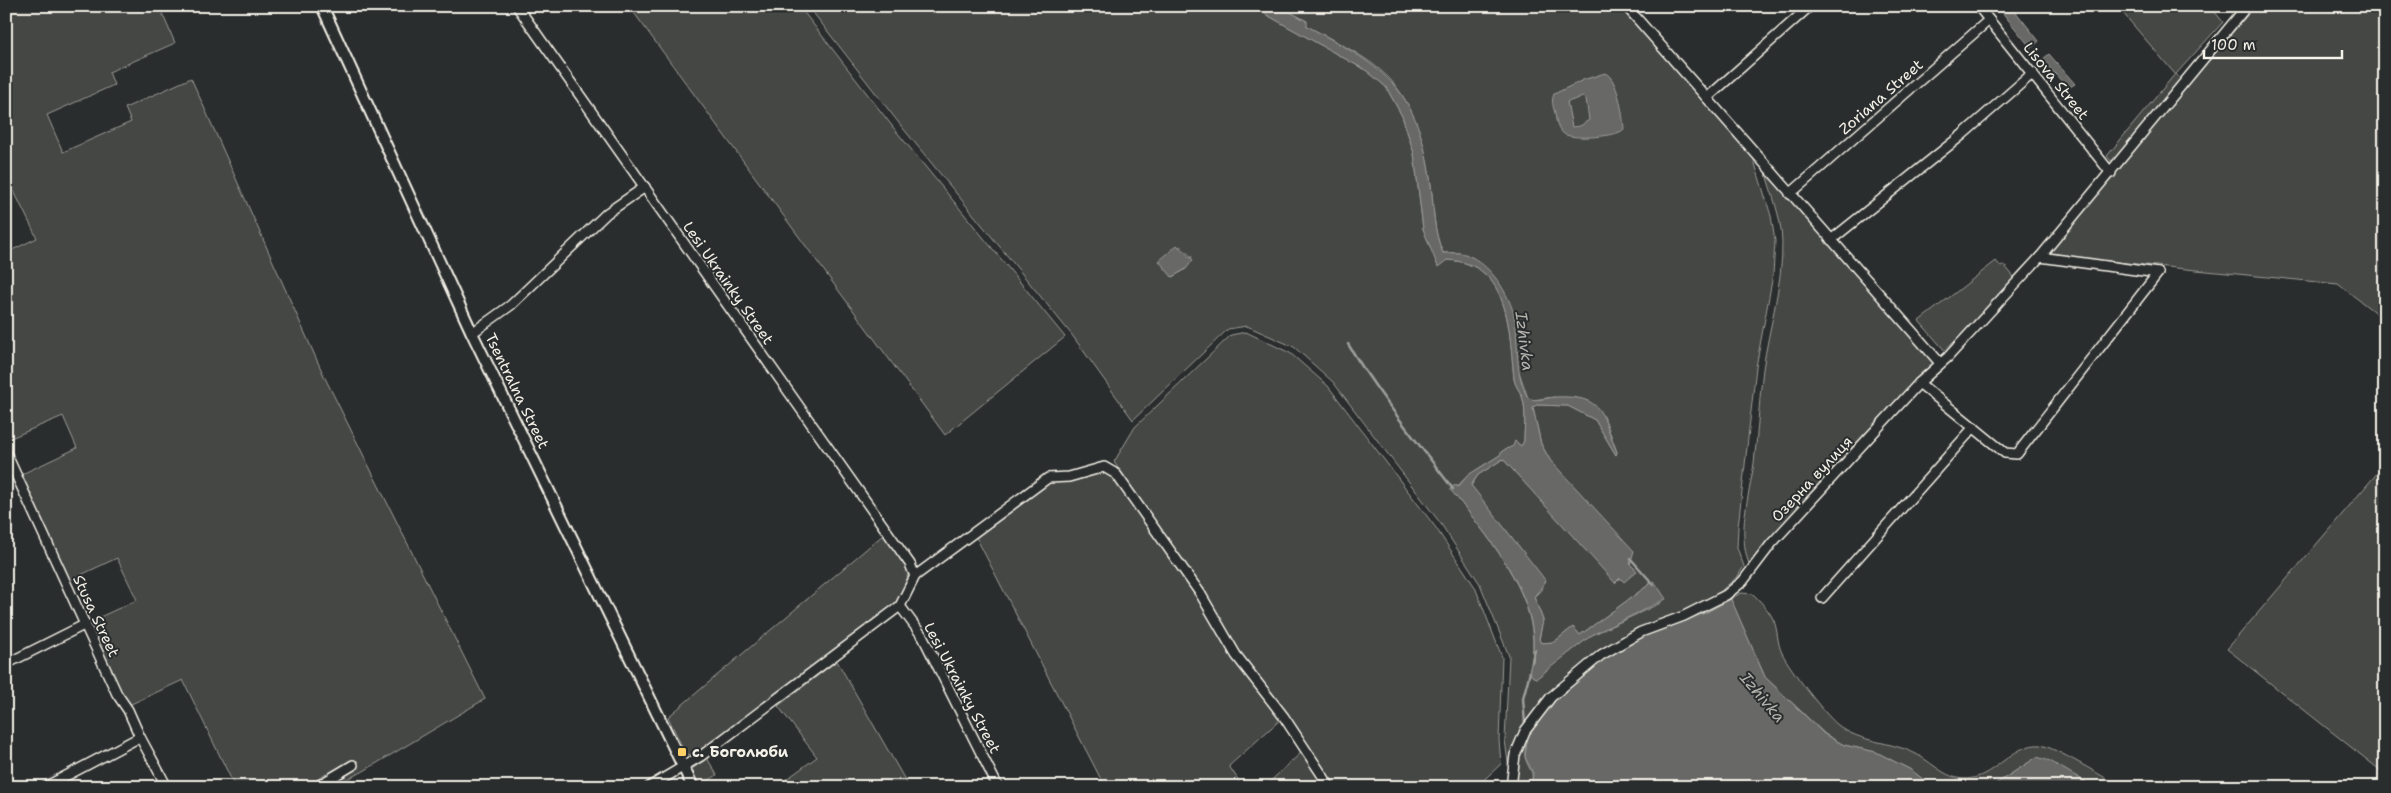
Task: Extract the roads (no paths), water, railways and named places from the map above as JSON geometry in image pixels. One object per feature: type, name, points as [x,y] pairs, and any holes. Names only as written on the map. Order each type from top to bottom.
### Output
[{"type":"street","name":"Tsentralna Street","points":[[322,6],[472,333],[693,787]]},
{"type":"street","name":"Lesi Ukrainky Street","points":[[517,6],[882,523],[915,576]]},
{"type":"street","points":[[1626,6],[1940,363]]},
{"type":"street","points":[[1707,98],[1810,6]]},
{"type":"street","name":"Lisova Street","points":[[1978,6],[2111,172]]},
{"type":"street","name":"Озерна вулиця","points":[[1511,787],[1515,755],[1525,732],[1551,697],[1601,655],[1641,632],[1684,616],[1726,595],[1743,581],[1772,543],[1919,383],[1948,357],[2040,257],[2247,6]]},
{"type":"street","name":"Zoriana Street","points":[[1790,194],[1990,20]]},
{"type":"street","points":[[1831,240],[1962,135],[2033,73]]},
{"type":"street","points":[[472,333],[510,305],[607,213],[645,186]]},
{"type":"street","points":[[1919,383],[2005,453],[2017,454],[2158,273],[2040,257]]},
{"type":"street","points":[[1822,598],[1974,427]]},
{"type":"street","name":"Stusa Street","points":[[6,453],[117,694],[128,710],[140,738],[167,787]]},
{"type":"street","points":[[649,787],[701,756],[900,606],[915,576],[1048,478],[1069,478],[1104,467],[1116,474],[1200,593],[1236,655],[1284,717],[1330,787]]},
{"type":"street","name":"Lesi Ukrainky Street","points":[[900,606],[923,637],[998,787]]},
{"type":"street","points":[[6,664],[86,624]]},
{"type":"street","points":[[45,787],[140,738]]},
{"type":"street","points":[[316,787],[353,765]]},
{"type":"water","points":[[1251,6],[1279,6],[1307,21],[1307,26],[1359,56],[1378,70],[1394,86],[1407,104],[1418,125],[1431,185],[1436,228],[1443,253],[1462,253],[1483,264],[1498,280],[1509,300],[1515,319],[1519,369],[1528,398],[1537,400],[1555,397],[1584,399],[1599,409],[1603,417],[1617,452],[1616,455],[1595,420],[1568,406],[1536,405],[1533,408],[1541,444],[1550,460],[1634,551],[1630,564],[1637,571],[1624,582],[1620,578],[1615,583],[1503,459],[1478,475],[1471,485],[1546,581],[1534,597],[1543,620],[1539,639],[1541,643],[1554,642],[1573,627],[1580,635],[1654,581],[1666,599],[1592,635],[1537,678],[1533,677],[1529,672],[1533,647],[1531,622],[1524,598],[1498,551],[1450,489],[1455,485],[1458,487],[1468,475],[1500,455],[1502,451],[1513,446],[1515,441],[1521,446],[1524,441],[1524,407],[1522,396],[1514,379],[1503,303],[1495,286],[1484,273],[1468,264],[1447,260],[1438,267],[1423,229],[1414,153],[1402,116],[1386,87],[1367,71]]},
{"type":"water","points":[[1997,6],[2011,6],[2039,41],[2031,48]]},
{"type":"water","points":[[2049,54],[2075,84],[2068,88],[2042,60]]},
{"type":"water","points":[[1605,73],[1610,76],[1619,98],[1624,129],[1613,134],[1595,137],[1569,136],[1560,130],[1553,106],[1554,94],[1583,80]],"holes":[[[1583,97],[1586,99],[1589,120],[1580,126],[1572,127],[1567,102]]]},
{"type":"water","points":[[1177,245],[1193,260],[1186,269],[1172,277],[1159,261]]},
{"type":"water","points":[[1731,599],[1765,677],[1824,734],[1844,745],[1876,752],[1911,770],[1933,787],[1536,787],[1532,781],[1533,773],[1525,757],[1528,733],[1553,699],[1603,658],[1643,635],[1705,613]]},
{"type":"water","points":[[2037,757],[2050,761],[2086,782],[2087,787],[1991,787]]},
{"type":"waterway","points":[[1348,344],[1385,400],[1453,489]]},
{"type":"waterway","name":"Izhivka","points":[[1631,559],[1654,585]]},
{"type":"waterway","points":[[1532,662],[1535,650]]},
{"type":"waterway","points":[[1525,724],[1523,698],[1530,672]]},
{"type":"place","name":"с. Боголюби","points":[[682,752]]}]
